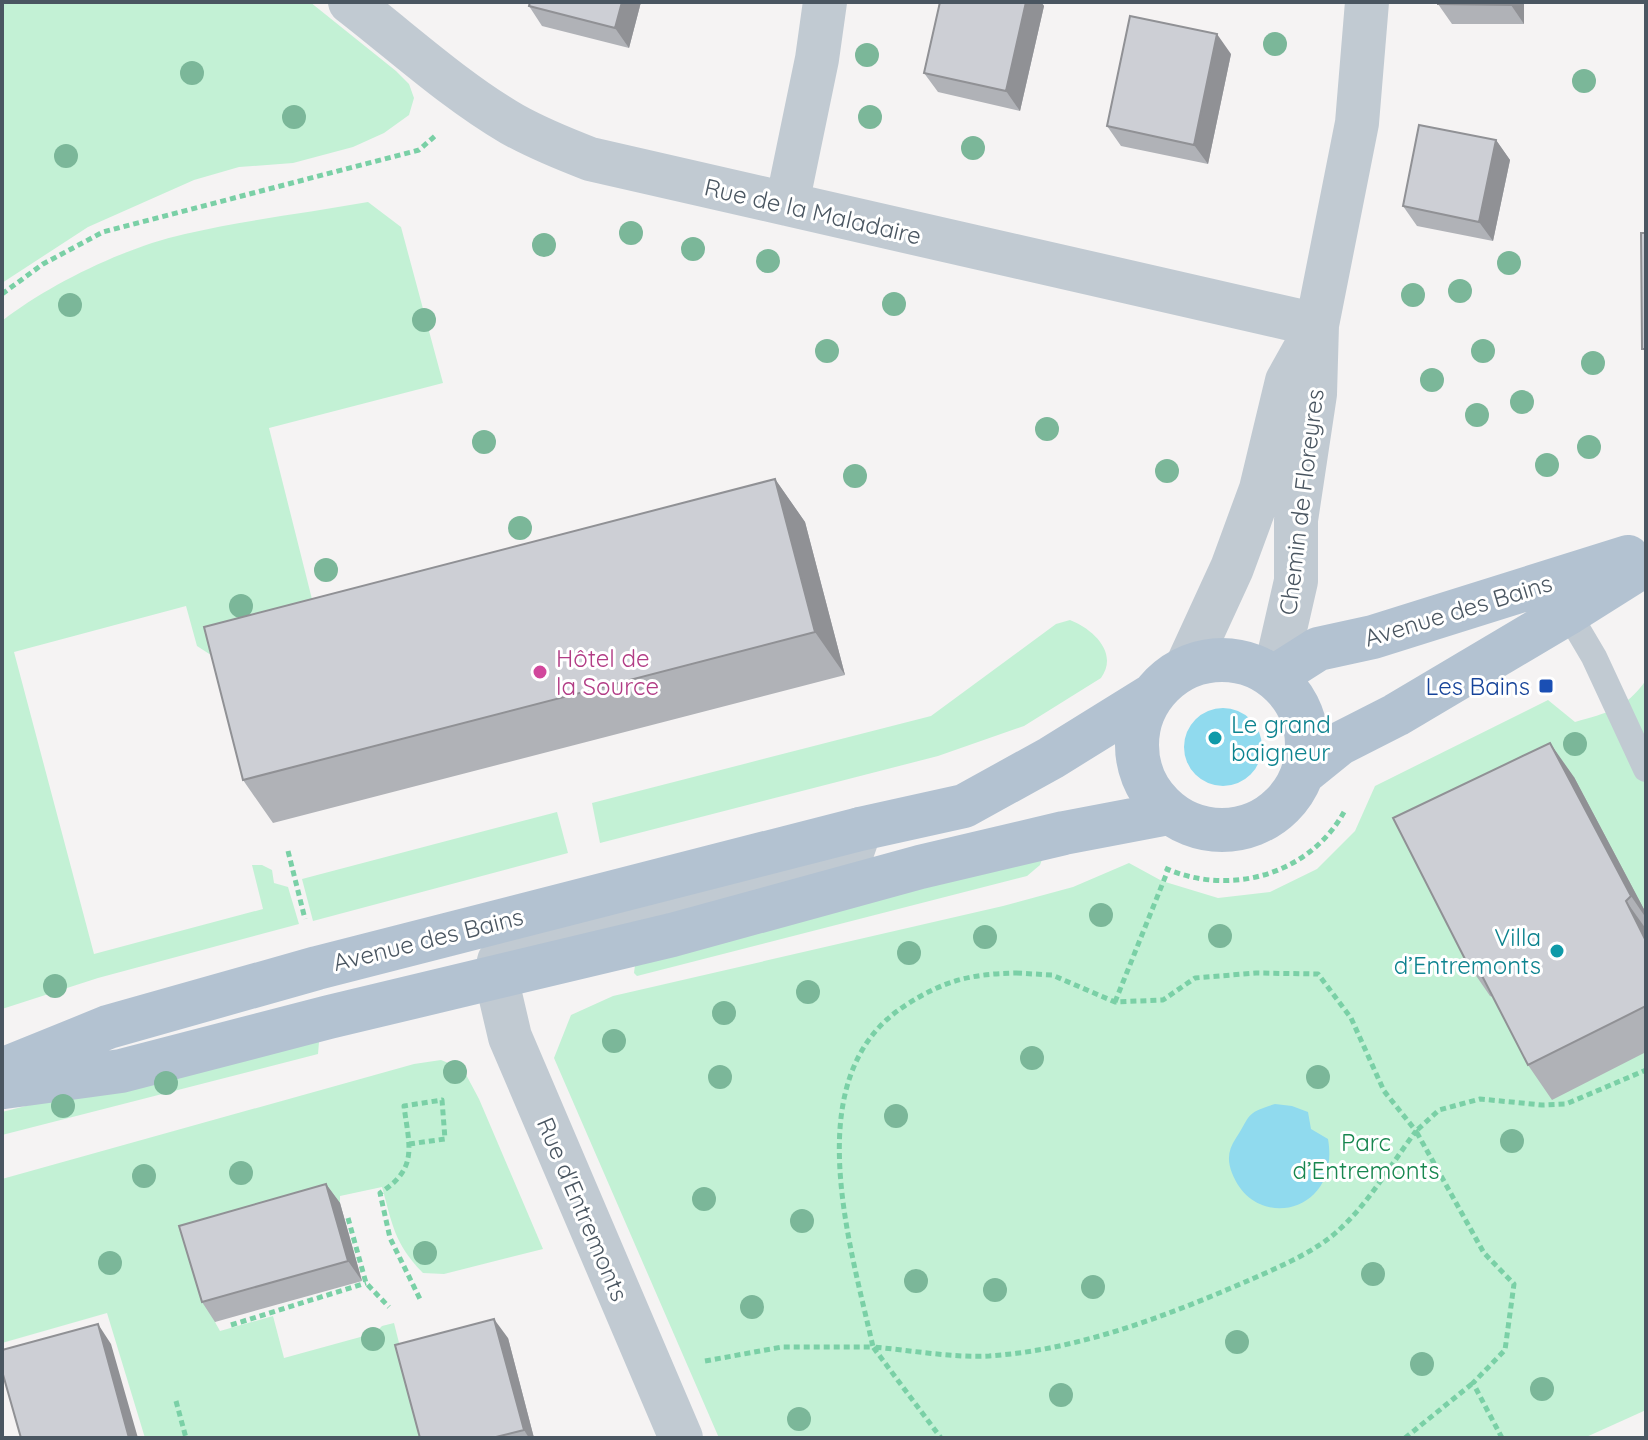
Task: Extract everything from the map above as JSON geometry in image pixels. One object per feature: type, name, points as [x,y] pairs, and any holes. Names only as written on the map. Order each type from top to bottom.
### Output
[{"type":"main road","name":"Avenue des Bains","points":[[1274,677],[1318,649],[1373,637],[1646,552]]},
{"type":"main road","name":"Avenue des Bains","points":[[1303,773],[1339,744],[1396,715],[1646,564]]},
{"type":"main road","points":[[1208,659],[1232,659],[1254,665],[1274,677],[1289,692],[1307,730],[1303,773],[1290,796],[1271,815],[1247,827],[1220,831],[1193,826],[1169,813],[1152,794],[1140,771],[1136,746],[1140,720],[1151,696],[1167,678],[1187,666],[1208,659]]},
{"type":"main road","name":"Avenue des Bains","points":[[2,1070],[108,1027],[287,976],[860,829],[964,806],[1051,758],[1151,696]]},
{"type":"main road","points":[[2,1087],[121,1071],[672,935],[920,867],[1064,833],[1169,813]]},
{"type":"street","name":"Rue de la Maladaire","points":[[350,2],[512,123],[551,144],[590,159],[1317,325]]},
{"type":"street","points":[[787,204],[817,59],[825,2]]},
{"type":"street","name":"Chemin de Floreyres","points":[[1274,677],[1296,581],[1296,520],[1315,394],[1317,325],[1357,123],[1367,2]]},
{"type":"street","name":"Chemin de Floreyres","points":[[1187,666],[1232,568],[1261,489],[1287,381],[1317,325]]},
{"type":"street","name":"Avenue des Bains","points":[[496,977],[499,961],[522,943],[850,858],[860,829]]},
{"type":"street","name":"Rue d'Entremonts","points":[[496,977],[510,1037],[681,1438]]},
{"type":"lane","points":[[1568,613],[1594,657],[1646,769]]},
{"type":"path","points":[[2,294],[43,264],[103,232],[419,150],[476,99]]},
{"type":"path","points":[[288,851],[301,903]]},
{"type":"path","points":[[1115,1002],[1168,870]]},
{"type":"path","points":[[941,1438],[873,1347],[850,1246],[839,1149],[840,1118],[847,1078],[864,1046],[890,1015],[935,986],[980,974],[1016,973],[1052,975],[1115,1002],[1163,1000],[1195,978],[1256,973],[1318,974],[1351,1018],[1384,1091],[1416,1131],[1484,1253],[1514,1284],[1505,1350],[1473,1383],[1405,1438]]},
{"type":"path","points":[[699,1362],[782,1347],[873,1347],[986,1356],[1038,1350],[1119,1330],[1185,1307],[1268,1271],[1317,1245],[1341,1228],[1416,1131],[1439,1110],[1480,1099],[1566,1104],[1646,1070]]},
{"type":"path","points":[[409,1144],[445,1139],[442,1100],[404,1106],[410,1160],[396,1183],[380,1193],[390,1238],[420,1299]]},
{"type":"path","points":[[348,1218],[366,1283],[389,1307]]},
{"type":"path","points":[[231,1325],[366,1283]]},
{"type":"path","points":[[1473,1383],[1502,1438]]},
{"type":"path","points":[[176,1401],[186,1438]]},
{"type":"green space","points":[[2,2],[310,2],[396,71],[409,84],[414,98],[409,115],[384,133],[353,147],[293,163],[239,167],[194,180],[88,227],[2,283]]},
{"type":"green space","points":[[368,202],[401,227],[443,383],[269,428],[324,647],[234,670],[197,646],[186,606],[14,652],[94,954],[263,909],[252,865],[262,865],[272,870],[274,883],[288,887],[299,924],[98,978],[2,1009],[2,321],[89,268],[162,240],[230,225]]},
{"type":"green space","points":[[1070,620],[1087,629],[1101,643],[1107,660],[1106,669],[1101,678],[1024,726],[938,756],[600,843],[592,803],[931,716],[1056,624]]},
{"type":"green space","name":"Parc d’Entremonts","points":[[1646,680],[1646,1410],[1584,1438],[719,1438],[554,1058],[571,1015],[613,996],[1073,887],[1129,863],[1162,881],[1218,898],[1270,892],[1317,869],[1355,831],[1375,786],[1548,700],[1575,722],[1623,704]]},
{"type":"green space","points":[[557,812],[568,853],[313,921],[302,879]]},
{"type":"green space","points":[[1044,854],[1040,865],[1027,876],[637,976],[634,973],[635,965]]},
{"type":"green space","points":[[314,1033],[319,1042],[318,1054],[2,1135],[2,1112]]},
{"type":"green space","points":[[441,1060],[463,1069],[479,1099],[543,1249],[444,1274],[423,1273],[400,1243],[382,1187],[340,1196],[340,1203],[215,1322],[220,1331],[273,1316],[284,1358],[375,1333],[382,1326],[394,1323],[423,1438],[145,1438],[107,1313],[2,1343],[2,1179],[414,1064]]},
{"type":"water","points":[[1223,708],[1238,711],[1251,719],[1259,732],[1262,747],[1259,762],[1251,775],[1238,783],[1223,786],[1208,783],[1195,775],[1187,762],[1184,747],[1187,732],[1195,719],[1208,711]]},
{"type":"water","points":[[1275,1104],[1308,1112],[1311,1129],[1328,1139],[1329,1164],[1322,1184],[1309,1198],[1294,1206],[1276,1208],[1259,1203],[1243,1192],[1232,1173],[1229,1159],[1233,1142],[1250,1116]]},
{"type":"building","points":[[530,2],[622,2],[615,28],[529,6]]},
{"type":"building","points":[[940,2],[1026,2],[1006,91],[924,73]]},
{"type":"building","points":[[1511,2],[1511,5],[1438,4]]},
{"type":"building","points":[[1130,16],[1217,34],[1194,145],[1107,126]]},
{"type":"building","points":[[1419,125],[1496,140],[1479,222],[1403,206]]},
{"type":"building","points":[[1641,233],[1646,233],[1646,349],[1642,349]]},
{"type":"building","name":"Hôtel de la Source","points":[[775,479],[815,632],[243,780],[204,627]]},
{"type":"building","name":"Villa d’Entremonts","points":[[1550,743],[1631,896],[1626,901],[1646,941],[1646,1006],[1528,1065],[1478,968],[1466,961],[1393,818]]},
{"type":"building","points":[[326,1184],[348,1261],[202,1302],[179,1226]]},
{"type":"building","points":[[494,1319],[524,1430],[492,1438],[420,1438],[395,1345]]},
{"type":"building","points":[[98,1324],[129,1438],[21,1438],[2,1371],[2,1350]]},
{"type":"place","name":"Hôtel de la Source","points":[[540,672]]},
{"type":"place","name":"Les Bains","points":[[1546,686]]},
{"type":"place","name":"Le grand baigneur","points":[[1215,738]]},
{"type":"place","name":"Villa d’Entremonts","points":[[1557,951]]}]
